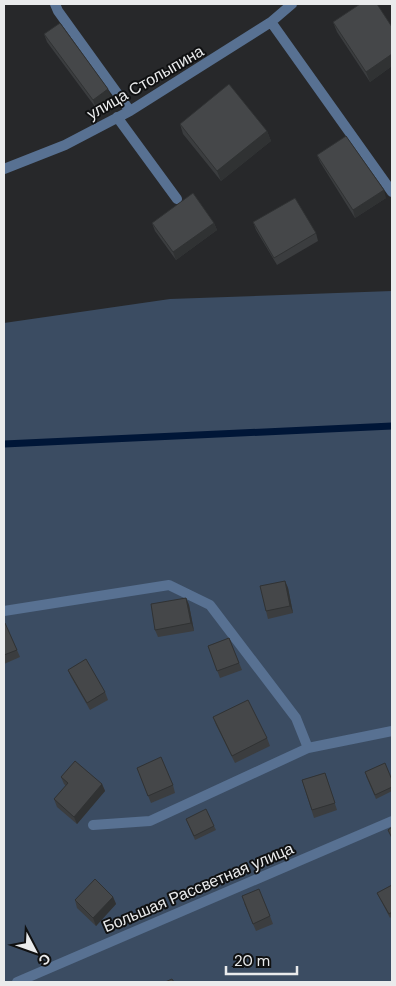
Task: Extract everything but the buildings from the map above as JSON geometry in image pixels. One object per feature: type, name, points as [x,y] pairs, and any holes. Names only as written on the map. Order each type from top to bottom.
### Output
[{"type":"street","points":[[55,4],[58,11],[130,111]]},
{"type":"street","name":"улица Столыпина","points":[[4,169],[65,145],[130,111],[271,22],[292,4]]},
{"type":"street","points":[[271,22],[392,192]]},
{"type":"street","points":[[117,117],[177,199]]},
{"type":"street","points":[[4,611],[169,585],[210,605],[296,718],[308,748]]},
{"type":"street","points":[[93,825],[150,821],[308,748],[392,731]]},
{"type":"street","name":"Большая Рассветная улица","points":[[17,982],[392,821]]},
{"type":"shaded area","points":[[392,291],[392,982],[4,982],[4,323],[170,299]]},
{"type":"waterway","points":[[4,444],[392,426]]}]
